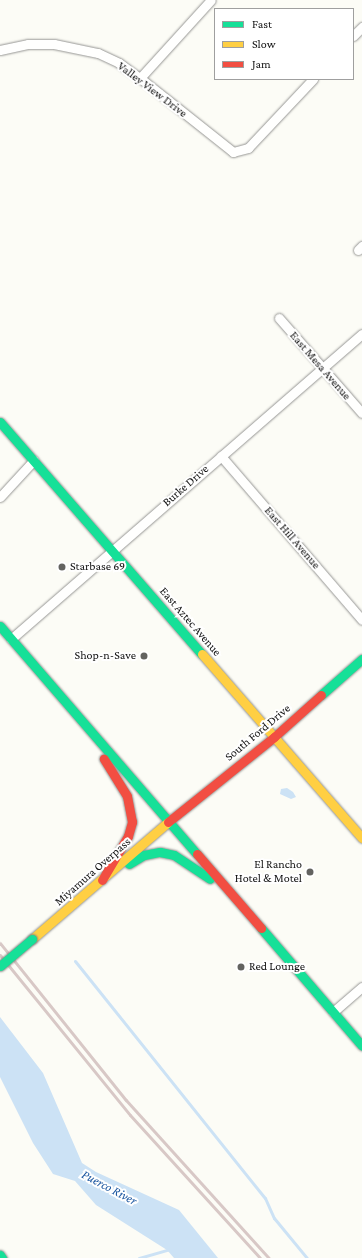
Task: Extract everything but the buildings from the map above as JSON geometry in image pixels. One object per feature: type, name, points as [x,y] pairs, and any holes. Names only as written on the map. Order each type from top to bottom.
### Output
[{"type":"main road","name":"East Aztec Avenue","points":[[0,422],[362,838]]},
{"type":"main road","points":[[0,626],[362,1046]]},
{"type":"main road","name":"South Ford Drive","points":[[168,822],[274,737],[362,659]]},
{"type":"main road","points":[[52,686],[113,772],[127,796],[131,811],[132,822],[128,836],[102,880]]},
{"type":"main road","name":"Miyamura Overpass","points":[[0,966],[168,822]]},
{"type":"main road","points":[[102,880],[144,855],[160,852],[174,855],[210,878],[248,914]]},
{"type":"street","points":[[140,78],[212,0]]},
{"type":"street","points":[[354,35],[362,27]]},
{"type":"street","name":"Valley View Drive","points":[[0,50],[28,44],[76,48],[98,53],[119,63],[140,78],[233,152],[248,148],[312,80]]},
{"type":"street","name":"East Mesa Avenue","points":[[279,318],[362,413]]},
{"type":"street","name":"Burke Drive","points":[[11,639],[362,334]]},
{"type":"street","name":"East Hill Avenue","points":[[221,456],[362,620]]},
{"type":"street","points":[[0,497],[34,460]]},
{"type":"street","points":[[333,1012],[362,987]]},
{"type":"water","points":[[287,788],[293,792],[296,797],[291,799],[280,794],[281,789]]},
{"type":"water","name":"Puerco River","points":[[0,1017],[43,1073],[82,1163],[96,1172],[179,1210],[218,1258],[174,1258],[167,1250],[96,1205],[75,1181],[53,1174],[33,1143],[0,1077]]},
{"type":"waterway","points":[[75,961],[265,1198],[274,1218],[307,1258]]},
{"type":"waterway","points":[[139,1258],[170,1249]]},
{"type":"railway","points":[[0,943],[126,1100],[269,1258]]},
{"type":"railway","points":[[0,955],[130,1115],[260,1258]]},
{"type":"traffic: fast","points":[[0,422],[202,654]]},
{"type":"traffic: fast","points":[[0,626],[197,854]]},
{"type":"traffic: fast","points":[[321,695],[362,659]]},
{"type":"traffic: fast","points":[[129,864],[144,855],[160,852],[174,855],[210,879]]},
{"type":"traffic: fast","points":[[261,928],[362,1046]]},
{"type":"traffic: fast","points":[[0,966],[32,939]]},
{"type":"traffic: slow","points":[[202,654],[362,838]]},
{"type":"traffic: slow","points":[[32,939],[168,822]]},
{"type":"traffic: jam","points":[[168,822],[274,737],[321,695]]},
{"type":"traffic: jam","points":[[102,880],[128,836],[132,822],[127,796],[104,759]]},
{"type":"traffic: jam","points":[[197,854],[261,928]]},
{"type":"place","name":"Starbase 69","points":[[62,567]]},
{"type":"place","name":"Shop-n-Save","points":[[144,656]]},
{"type":"place","name":"El Rancho Hotel & Motel","points":[[310,872]]},
{"type":"place","name":"Red Lounge","points":[[241,967]]}]
